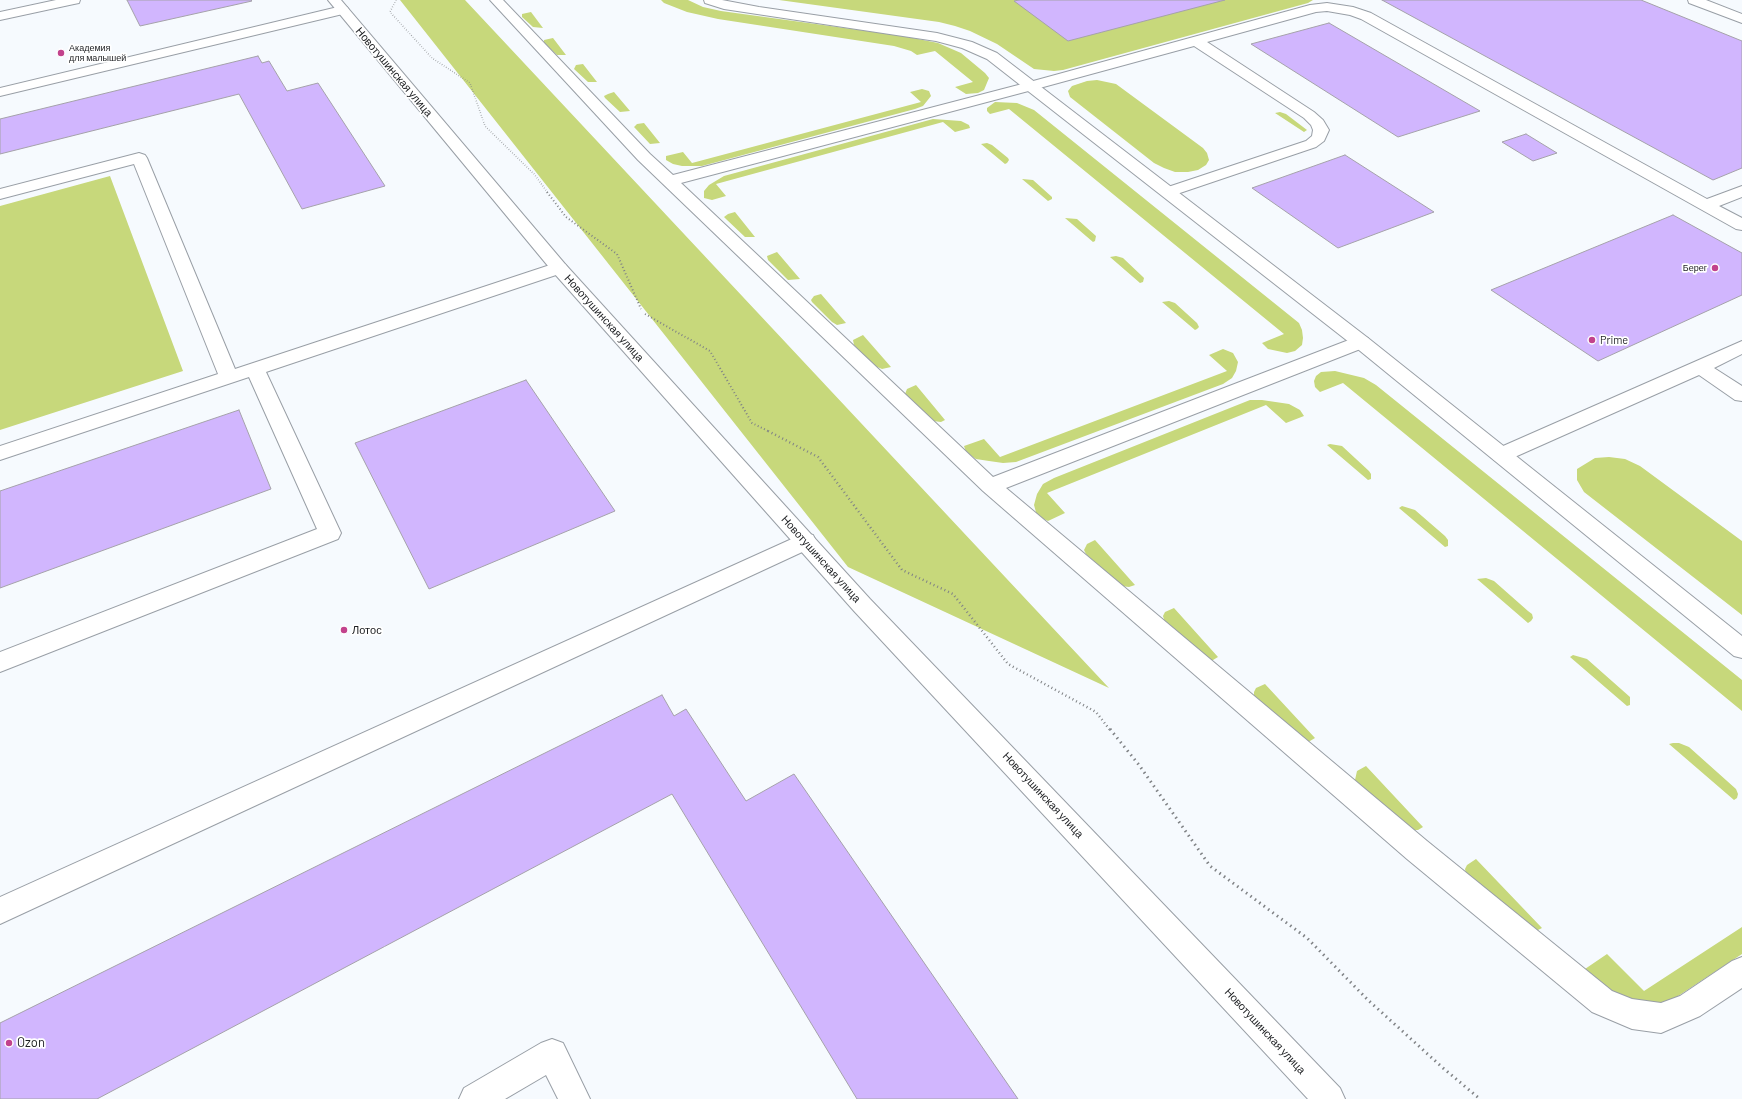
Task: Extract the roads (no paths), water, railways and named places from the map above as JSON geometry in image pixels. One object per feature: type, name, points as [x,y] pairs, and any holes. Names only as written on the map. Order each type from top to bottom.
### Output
[{"type":"street","points":[[0,16],[74,0]]},
{"type":"street","points":[[496,0],[644,157],[990,486],[1539,953],[1602,1002],[1632,1014],[1661,1018],[1690,1006],[1742,971]]},
{"type":"street","points":[[710,0],[724,5],[752,10],[937,37],[967,45],[992,56],[1361,342],[1742,648]]},
{"type":"street","points":[[1338,0],[1742,225]]},
{"type":"street","points":[[1694,0],[1742,19]]},
{"type":"street","points":[[0,92],[338,5]]},
{"type":"street","name":"Новотушинская улица","points":[[338,5],[560,268],[862,605],[1329,1099]]},
{"type":"street","points":[[670,181],[1031,86],[1315,8],[1340,8],[1366,16]]},
{"type":"street","points":[[1168,192],[1311,144],[1319,138],[1321,130],[1318,123],[1309,115],[1196,41]]},
{"type":"street","points":[[0,194],[139,158],[229,378]]},
{"type":"street","points":[[1707,205],[1742,190]]},
{"type":"street","points":[[0,453],[560,268]]},
{"type":"street","points":[[990,486],[1361,342]]},
{"type":"street","points":[[1501,455],[1742,347]]},
{"type":"street","points":[[1700,367],[1742,395]]},
{"type":"street","points":[[0,662],[330,533],[255,369]]},
{"type":"street","points":[[0,911],[805,541]]},
{"type":"street","points":[[475,1099],[552,1054],[574,1099]]},
{"type":"place","name":"Академия для малышей","points":[[61,53]]},
{"type":"place","name":"Берег","points":[[1715,268]]},
{"type":"place","name":"Prime","points":[[1592,340]]},
{"type":"place","name":"Лотос","points":[[344,630]]},
{"type":"place","name":"Ozon","points":[[9,1043]]}]
